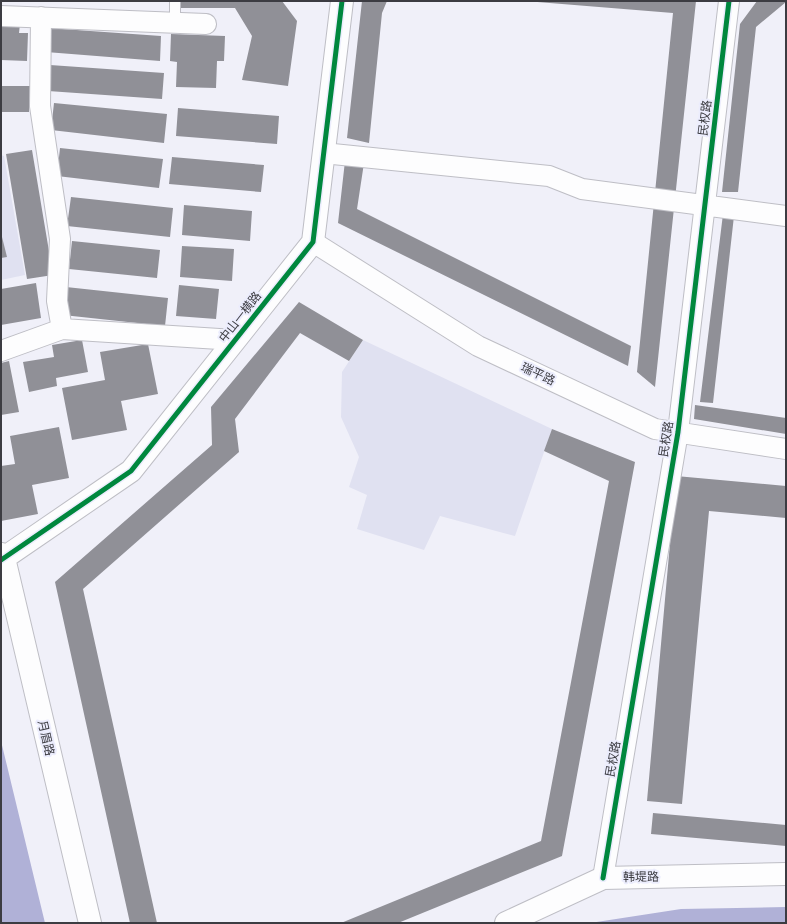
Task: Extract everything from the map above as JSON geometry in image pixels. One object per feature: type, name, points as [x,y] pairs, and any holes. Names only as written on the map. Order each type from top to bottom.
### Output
[{"type":"street","points":[[312,242],[342,1]]},
{"type":"street","name":"民权路","points":[[603,878],[678,432],[729,1]]},
{"type":"street","points":[[1,16],[206,24]]},
{"type":"street","points":[[41,17],[40,106],[60,239],[57,301],[62,329]]},
{"type":"street","points":[[323,154],[550,176],[582,189],[705,204],[786,216]]},
{"type":"street","name":"中山一横路","points":[[2,557],[131,471],[312,242]]},
{"type":"street","name":"瑞平路","points":[[312,242],[478,346],[655,429],[786,449]]},
{"type":"street","points":[[1,350],[62,329],[235,340]]},
{"type":"street","name":"月眉路","points":[[2,557],[90,923]]},
{"type":"street","name":"韩堤路","points":[[506,923],[603,878],[786,874]]},
{"type":"lane","points":[[175,1],[175,23]]},
{"type":"shaded area","points":[[1,155],[4,156],[25,275],[1,280]]},
{"type":"shaded area","points":[[363,340],[552,429],[515,536],[440,516],[424,550],[357,529],[367,495],[349,487],[359,457],[341,417],[342,372]]},
{"type":"water","points":[[1,741],[45,923],[1,923]]},
{"type":"water","points":[[786,907],[786,923],[590,923],[681,909]]},
{"type":"building","points":[[180,1],[282,1],[297,21],[288,86],[242,80],[252,36],[235,8],[181,8]]},
{"type":"building","points":[[362,1],[387,1],[382,13],[369,143],[347,138]]},
{"type":"building","points":[[525,1],[696,1],[655,387],[637,372],[673,13]]},
{"type":"building","points":[[757,1],[786,2],[756,27],[738,192],[722,192],[740,24]]},
{"type":"building","points":[[1,23],[20,24],[19,33],[28,33],[27,61],[1,60]]},
{"type":"building","points":[[48,28],[161,36],[160,61],[46,52]]},
{"type":"building","points":[[171,34],[225,36],[224,61],[217,61],[216,88],[176,87],[177,62],[170,61]]},
{"type":"building","points":[[50,65],[164,73],[162,99],[48,91]]},
{"type":"building","points":[[1,86],[30,86],[29,112],[1,112]]},
{"type":"building","points":[[54,103],[167,114],[164,143],[51,130]]},
{"type":"building","points":[[178,108],[279,116],[277,144],[176,136]]},
{"type":"building","points":[[60,148],[163,159],[159,188],[57,176]]},
{"type":"building","points":[[32,150],[53,275],[27,279],[6,154]]},
{"type":"building","points":[[172,157],[264,165],[261,192],[169,184]]},
{"type":"building","points":[[345,161],[364,163],[357,209],[631,346],[628,366],[338,223]]},
{"type":"building","points":[[71,197],[173,208],[170,237],[67,226]]},
{"type":"building","points":[[184,205],[252,211],[250,241],[182,235]]},
{"type":"building","points":[[723,214],[734,216],[713,403],[700,402]]},
{"type":"building","points":[[1,233],[7,257],[1,258]]},
{"type":"building","points":[[72,241],[160,250],[157,278],[69,269]]},
{"type":"building","points":[[182,246],[234,249],[232,281],[180,277]]},
{"type":"building","points":[[36,283],[41,318],[1,325],[1,289]]},
{"type":"building","points":[[179,285],[219,289],[216,319],[176,316]]},
{"type":"building","points":[[66,287],[168,298],[165,326],[63,315]]},
{"type":"building","points":[[299,302],[363,340],[349,361],[300,333],[235,419],[239,452],[83,589],[157,923],[130,923],[55,582],[212,445],[211,407]]},
{"type":"building","points":[[82,340],[88,372],[56,378],[57,386],[29,392],[23,362],[54,357],[52,345]]},
{"type":"building","points":[[148,344],[158,394],[121,401],[127,430],[72,440],[62,388],[105,380],[100,352]]},
{"type":"building","points":[[9,361],[19,412],[1,415],[1,363]]},
{"type":"building","points":[[695,405],[786,418],[786,434],[694,419]]},
{"type":"building","points":[[59,427],[69,478],[32,485],[38,514],[1,521],[1,466],[15,464],[10,436]]},
{"type":"building","points":[[552,429],[635,462],[562,856],[398,923],[341,923],[541,841],[609,481],[544,451]]},
{"type":"building","points":[[676,476],[786,486],[786,518],[709,511],[682,804],[647,801]]},
{"type":"building","points":[[653,813],[786,825],[786,846],[651,834]]},
{"type":"cycle path","points":[[1,560],[131,471],[313,242],[342,1]]},
{"type":"cycle path","points":[[603,878],[678,432],[729,1]]}]
